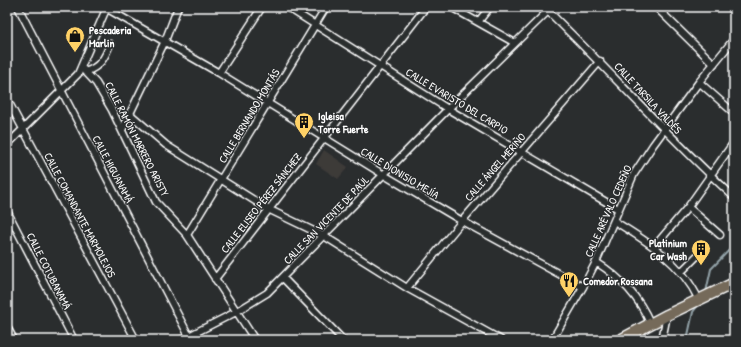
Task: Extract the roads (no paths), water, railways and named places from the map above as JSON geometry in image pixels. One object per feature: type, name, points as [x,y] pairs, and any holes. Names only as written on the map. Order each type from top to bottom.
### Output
[{"type":"main road","points":[[620,340],[650,323],[734,284]]},
{"type":"street","name":"CALLE HIGUANAMÁ","points":[[18,7],[190,338]]},
{"type":"street","points":[[7,145],[83,69],[107,7]]},
{"type":"street","name":"CALLE DIONISIO MEJÍA","points":[[107,7],[219,73],[324,139],[462,221],[584,287]]},
{"type":"street","points":[[122,130],[164,41],[178,7]]},
{"type":"street","points":[[219,73],[262,7]]},
{"type":"street","name":"CALLE EVARISTO DEL CARPIO","points":[[287,7],[448,109],[618,209]]},
{"type":"street","name":"CALLE BERNANDO MONTÁS","points":[[187,235],[222,180],[326,7]]},
{"type":"street","name":"CALLE ELISEO PÉREZ SÁNCHEZ","points":[[215,279],[426,7]]},
{"type":"street","points":[[451,7],[515,43]]},
{"type":"street","points":[[478,22],[490,7]]},
{"type":"street","points":[[656,7],[714,64]]},
{"type":"street","name":"CALLE SAN VICENTE DE PAÚL","points":[[181,340],[190,338],[267,294],[448,109],[550,9]]},
{"type":"street","name":"CALLE TARSILA VALDÉS","points":[[550,9],[664,131],[734,197]]},
{"type":"street","name":"CALLE ARÉVALO CEDEÑO","points":[[552,340],[584,287],[634,174],[699,82],[734,40]]},
{"type":"street","points":[[83,69],[100,63],[110,44]]},
{"type":"street","name":"CALLE ÁNGEL MERIÑO","points":[[407,288],[521,151],[600,61]]},
{"type":"street","name":"CALLE RAMÓN MARRERO ARISTY","points":[[83,69],[96,83],[122,130],[156,202],[187,235],[255,340]]},
{"type":"street","points":[[699,82],[734,113]]},
{"type":"street","name":"CALLE COMANDANTE MARMOLEJOS","points":[[7,99],[136,340]]},
{"type":"street","points":[[130,114],[166,145],[268,209],[324,236],[407,288],[501,340]]},
{"type":"street","points":[[654,248],[688,207],[734,142]]},
{"type":"street","points":[[688,207],[720,235]]},
{"type":"street","name":"CALLE COTUBANAMÁ","points":[[7,210],[74,340]]},
{"type":"street","points":[[614,221],[654,248],[682,272],[700,299]]},
{"type":"street","points":[[682,272],[702,251]]},
{"type":"street","points":[[596,262],[610,271],[630,292],[645,312],[650,323]]},
{"type":"street","points":[[284,278],[343,340]]},
{"type":"street","points":[[662,340],[667,315]]},
{"type":"street","points":[[7,327],[14,340]]},
{"type":"waterway","points":[[706,292],[711,269],[734,245]]},
{"type":"waterway","points":[[687,340],[693,312],[699,304]]},
{"type":"place","name":"Pescaderia Marlin","points":[[75,53]]},
{"type":"place","name":"Igleisa Torre Fuerte","points":[[304,139]]},
{"type":"place","name":"Platinium Car Wash","points":[[701,266]]},
{"type":"place","name":"Comedor Rossana","points":[[569,298]]}]
